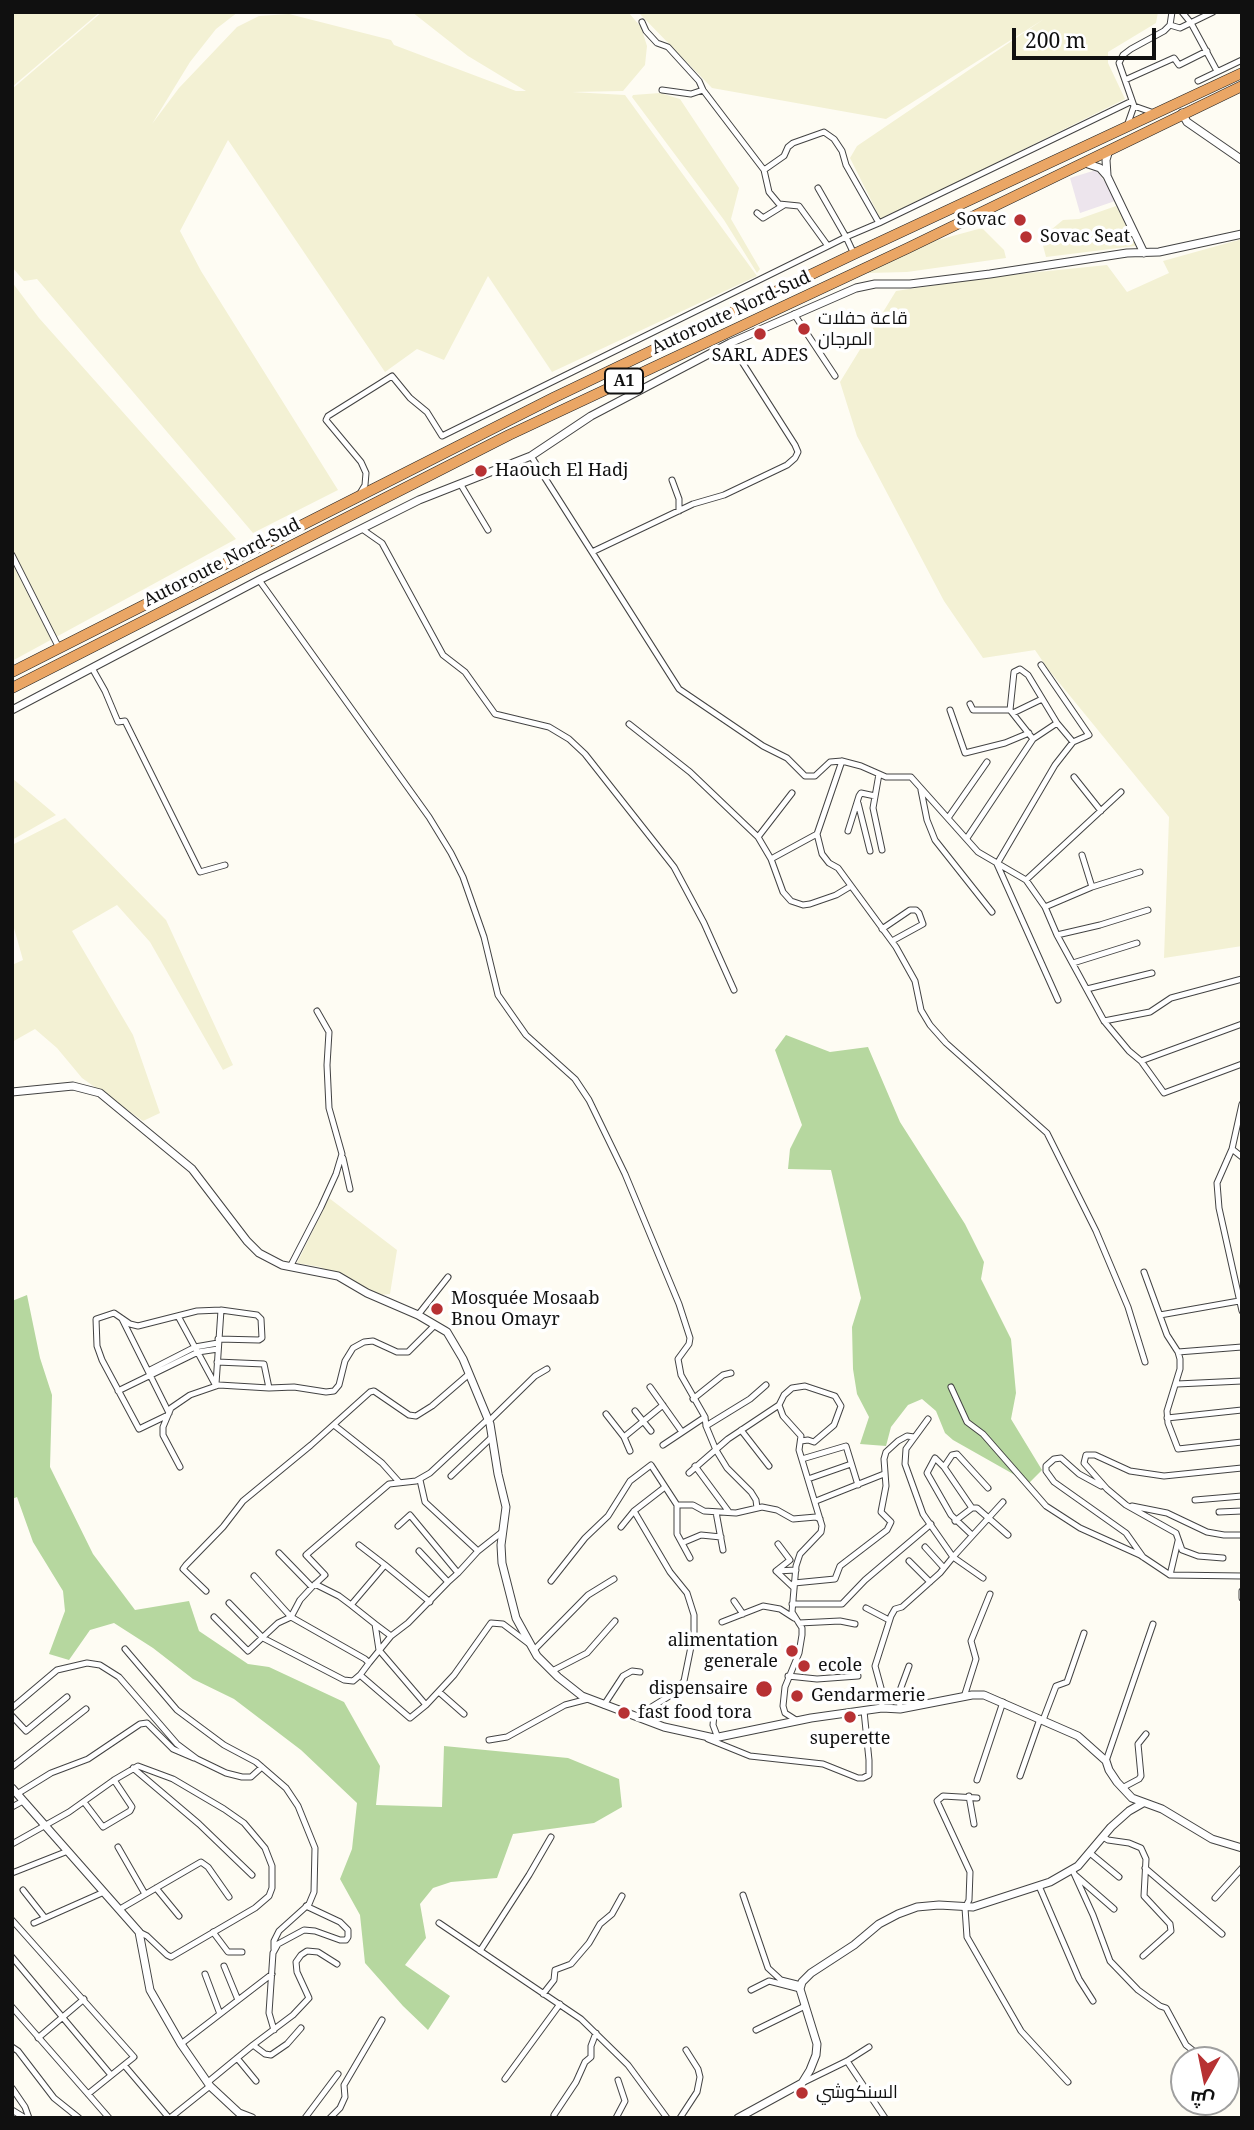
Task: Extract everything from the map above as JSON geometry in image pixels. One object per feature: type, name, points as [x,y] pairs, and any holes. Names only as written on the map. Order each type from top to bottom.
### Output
[{"type":"highway","name":"Autoroute Nord-Sud","points":[[12,672],[449,450],[854,254],[1242,73]]},
{"type":"highway","name":"Autoroute Nord-Sud","points":[[12,688],[509,435],[1242,86]]},
{"type":"street","points":[[1127,126],[1133,104],[1119,63],[1124,55],[1164,32],[1170,25],[1172,12]]},
{"type":"street","points":[[1182,12],[1191,23],[1217,71]]},
{"type":"street","points":[[1170,25],[1180,28],[1213,12]]},
{"type":"street","points":[[642,22],[657,43],[668,47],[699,81],[764,170],[769,192],[779,204],[799,206],[828,246]]},
{"type":"street","points":[[1125,80],[1174,58],[1179,65],[1207,51]]},
{"type":"street","points":[[1198,81],[1242,60]]},
{"type":"street","points":[[662,90],[691,94],[703,90]]},
{"type":"street","points":[[442,436],[846,237],[1133,104],[1154,113]]},
{"type":"street","points":[[1182,113],[1187,122],[1242,160]]},
{"type":"street","points":[[764,170],[784,156],[793,143],[824,132],[834,139],[842,151],[846,165],[879,223]]},
{"type":"street","points":[[1107,176],[1106,160],[1109,150]]},
{"type":"street","points":[[1085,163],[1100,168],[1107,176],[1144,253]]},
{"type":"street","points":[[818,188],[854,254]]},
{"type":"street","points":[[757,214],[763,218],[784,205]]},
{"type":"street","points":[[12,710],[259,580],[419,500],[531,456],[591,416],[730,343],[856,288],[951,279],[1164,251],[1242,234]]},
{"type":"street","points":[[794,314],[835,376]]},
{"type":"street","points":[[592,552],[787,465],[797,452],[730,343]]},
{"type":"street","points":[[358,496],[365,485],[366,473],[326,420],[328,415],[392,376],[410,398],[427,412],[449,450]]},
{"type":"street","points":[[531,456],[680,689],[763,746],[787,758],[805,776],[815,776],[830,762],[842,761],[886,776],[911,777],[978,852],[1026,880],[1045,907],[1057,935],[1104,1021],[1129,1051],[1141,1060],[1164,1093],[1242,1065]]},
{"type":"street","points":[[672,480],[680,511]]},
{"type":"street","points":[[461,485],[488,530]]},
{"type":"street","points":[[362,529],[382,543],[443,655],[465,672],[495,714],[549,727],[569,739],[585,754],[674,867],[704,923],[734,990]]},
{"type":"street","points":[[12,555],[59,648]]},
{"type":"street","points":[[259,580],[429,817],[451,853],[463,877],[484,937],[498,995],[526,1035],[575,1079],[598,1118],[625,1174],[680,1304],[690,1339],[677,1363],[692,1399],[705,1417],[716,1450],[727,1468],[751,1492],[758,1508]]},
{"type":"street","points":[[997,864],[1055,765],[1073,742],[1089,735],[1041,665]]},
{"type":"street","points":[[92,668],[118,722],[125,721],[200,872],[225,865]]},
{"type":"street","points":[[1031,736],[1011,711],[1016,670],[1023,670],[1028,675],[1057,723],[1073,742]]},
{"type":"street","points":[[970,704],[973,710],[1011,711],[1042,699]]},
{"type":"street","points":[[950,710],[965,753],[1031,736],[1057,723]]},
{"type":"street","points":[[629,724],[690,772],[758,837],[771,859],[779,883],[791,901],[810,904],[836,895],[850,886]]},
{"type":"street","points":[[967,838],[1031,736]]},
{"type":"street","points":[[842,761],[817,834],[822,854],[829,863],[838,868],[892,941],[915,981],[921,1010],[930,1025],[946,1043],[1047,1133],[1096,1231],[1128,1307],[1145,1362]]},
{"type":"street","points":[[948,818],[987,762]]},
{"type":"street","points":[[878,774],[873,808],[881,850]]},
{"type":"street","points":[[1074,778],[1101,811]]},
{"type":"street","points":[[920,788],[927,820],[935,840],[992,912]]},
{"type":"street","points":[[1026,880],[1121,792]]},
{"type":"street","points":[[758,837],[792,793]]},
{"type":"street","points":[[848,831],[861,793],[875,796]]},
{"type":"street","points":[[858,800],[870,851]]},
{"type":"street","points":[[771,859],[817,834]]},
{"type":"street","points":[[1082,855],[1092,887]]},
{"type":"street","points":[[997,864],[1058,1000]]},
{"type":"street","points":[[1045,907],[1092,887],[1140,872]]},
{"type":"street","points":[[882,929],[911,910],[919,913],[923,924],[892,941]]},
{"type":"street","points":[[1057,935],[1148,910]]},
{"type":"street","points":[[1073,963],[1137,943]]},
{"type":"street","points":[[1087,989],[1152,973]]},
{"type":"street","points":[[1104,1021],[1150,1012],[1171,998],[1242,979]]},
{"type":"street","points":[[317,1011],[330,1038],[327,1065],[329,1108],[350,1189]]},
{"type":"street","points":[[1141,1060],[1242,1024]]},
{"type":"street","points":[[12,1092],[73,1086],[100,1093],[192,1169],[247,1241],[259,1252],[290,1267],[330,1273],[445,1330],[451,1337],[489,1420],[506,1507],[502,1532],[502,1563],[516,1618],[532,1648]]},
{"type":"street","points":[[1242,1104],[1232,1149],[1217,1183],[1219,1208],[1242,1311]]},
{"type":"street","points":[[1232,1149],[1242,1157]]},
{"type":"street","points":[[290,1267],[321,1207],[342,1154]]},
{"type":"street","points":[[1144,1272],[1167,1335],[1178,1352],[1180,1368],[1167,1411],[1178,1449],[1242,1443]]},
{"type":"street","points":[[418,1315],[448,1277]]},
{"type":"street","points":[[1160,1315],[1239,1300]]},
{"type":"street","points":[[216,1386],[220,1310]]},
{"type":"street","points":[[118,1391],[196,1350],[262,1338],[261,1319],[257,1315],[220,1310],[197,1311],[138,1326],[114,1313],[96,1319],[97,1346],[113,1383],[139,1429],[168,1414]]},
{"type":"street","points":[[178,1316],[216,1386]]},
{"type":"street","points":[[122,1319],[168,1414]]},
{"type":"street","points":[[180,1467],[163,1435],[171,1408],[190,1395],[216,1386],[294,1387],[334,1391],[339,1385],[345,1361],[354,1348],[364,1342],[373,1341],[397,1352],[408,1352],[435,1325]]},
{"type":"street","points":[[1178,1352],[1242,1347]]},
{"type":"street","points":[[217,1362],[264,1364],[269,1388]]},
{"type":"street","points":[[214,1618],[248,1651],[278,1623],[291,1617],[300,1600],[325,1575],[306,1555],[389,1485],[420,1480],[430,1474],[535,1376],[547,1368]]},
{"type":"street","points":[[692,1399],[723,1375],[731,1373]]},
{"type":"street","points":[[206,1591],[183,1569],[223,1527],[243,1501],[371,1391],[409,1415],[416,1416],[432,1406],[468,1374]]},
{"type":"street","points":[[1177,1384],[1242,1381]]},
{"type":"street","points":[[706,1426],[750,1399],[766,1385]]},
{"type":"street","points":[[689,1473],[741,1430],[779,1405],[784,1395],[800,1385],[829,1393],[841,1403],[834,1424],[818,1440],[812,1443],[808,1440],[801,1441]]},
{"type":"street","points":[[650,1387],[682,1432]]},
{"type":"street","points":[[951,1387],[967,1422],[983,1434],[1046,1506],[1080,1528],[1144,1557],[1170,1575],[1242,1576]]},
{"type":"street","points":[[624,1437],[663,1405]]},
{"type":"street","points":[[779,1405],[783,1416],[800,1431],[799,1450],[816,1502],[822,1531],[802,1552],[796,1566],[792,1604],[793,1613],[802,1631],[799,1653],[788,1676],[783,1710],[797,1721]]},
{"type":"street","points":[[1167,1418],[1242,1410]]},
{"type":"street","points":[[635,1412],[651,1431]]},
{"type":"street","points":[[606,1414],[624,1437],[630,1451]]},
{"type":"street","points":[[663,1445],[705,1417]]},
{"type":"street","points":[[928,1419],[906,1452],[905,1464],[916,1498],[923,1514],[953,1556],[983,1578]]},
{"type":"street","points":[[334,1425],[382,1463],[399,1482]]},
{"type":"street","points":[[741,1430],[769,1466]]},
{"type":"street","points":[[451,1476],[492,1436]]},
{"type":"street","points":[[776,1571],[794,1585],[835,1580],[840,1566],[887,1530],[891,1522],[881,1512],[886,1486],[883,1463],[886,1452],[907,1436],[914,1437]]},
{"type":"street","points":[[802,1459],[846,1446],[858,1485]]},
{"type":"street","points":[[944,1467],[956,1454],[988,1488]]},
{"type":"street","points":[[1223,1558],[1198,1556],[1182,1550],[1175,1534],[1126,1505],[1084,1464],[1086,1455],[1095,1455],[1130,1471],[1164,1476],[1242,1468]]},
{"type":"street","points":[[972,1508],[935,1458],[926,1473],[955,1521],[972,1535]]},
{"type":"street","points":[[1107,1489],[1079,1474],[1061,1458],[1054,1459],[1046,1466],[1046,1471],[1054,1482],[1126,1533],[1144,1557]]},
{"type":"street","points":[[808,1479],[851,1464]]},
{"type":"street","points":[[551,1581],[585,1538],[608,1517],[633,1478],[651,1465],[677,1505],[677,1534],[690,1558]]},
{"type":"street","points":[[695,1466],[730,1512]]},
{"type":"street","points":[[816,1502],[884,1474]]},
{"type":"street","points":[[420,1480],[425,1502],[478,1551]]},
{"type":"street","points":[[621,1527],[634,1511],[665,1487]]},
{"type":"street","points":[[1195,1500],[1242,1496]]},
{"type":"street","points":[[882,1708],[881,1688],[875,1666],[895,1609],[902,1607],[944,1569],[1003,1502]]},
{"type":"street","points":[[677,1505],[693,1505],[704,1511],[716,1512],[770,1508],[793,1519],[820,1519]]},
{"type":"street","points":[[1126,1505],[1167,1513],[1207,1532],[1242,1535]]},
{"type":"street","points":[[955,1521],[972,1508],[977,1508],[1008,1535]]},
{"type":"street","points":[[634,1511],[670,1572],[684,1588],[694,1615],[694,1632],[684,1681],[671,1695],[637,1716]]},
{"type":"street","points":[[1219,1512],[1242,1511]]},
{"type":"street","points":[[716,1512],[723,1550]]},
{"type":"street","points":[[398,1526],[410,1515],[458,1573]]},
{"type":"street","points":[[792,1604],[842,1604],[930,1524]]},
{"type":"street","points":[[229,1603],[262,1637],[344,1680],[353,1681],[391,1636],[430,1602],[478,1551],[502,1532]]},
{"type":"street","points":[[682,1543],[701,1535],[721,1536]]},
{"type":"street","points":[[1170,1575],[1178,1541]]},
{"type":"street","points":[[778,1544],[796,1566]]},
{"type":"street","points":[[359,1545],[430,1602]]},
{"type":"street","points":[[925,1547],[944,1569]]},
{"type":"street","points":[[419,1551],[449,1582]]},
{"type":"street","points":[[279,1553],[313,1585],[339,1596],[391,1636]]},
{"type":"street","points":[[776,1571],[790,1560]]},
{"type":"street","points":[[909,1561],[930,1582]]},
{"type":"street","points":[[351,1605],[385,1565]]},
{"type":"street","points":[[776,1571],[796,1566]]},
{"type":"street","points":[[254,1576],[291,1617],[369,1663]]},
{"type":"street","points":[[532,1648],[589,1595],[614,1579]]},
{"type":"street","points":[[1242,1591],[1242,1598]]},
{"type":"street","points":[[964,1697],[976,1659],[971,1642],[990,1594]]},
{"type":"street","points":[[734,1601],[743,1614]]},
{"type":"street","points":[[722,1622],[763,1606],[780,1609],[798,1621],[840,1621],[855,1625]]},
{"type":"street","points":[[866,1608],[889,1620]]},
{"type":"street","points":[[552,1671],[587,1653],[615,1621]]},
{"type":"street","points":[[360,1675],[407,1717],[412,1717],[439,1692],[464,1663],[485,1629],[491,1623],[503,1624],[532,1648],[552,1671],[588,1699],[664,1727],[706,1738],[750,1756],[823,1764],[858,1778],[869,1775],[864,1711]]},
{"type":"street","points":[[375,1624],[380,1650],[426,1705]]},
{"type":"street","points":[[1106,1760],[1153,1624]]},
{"type":"street","points":[[1020,1776],[1056,1686],[1067,1682],[1084,1633]]},
{"type":"street","points":[[125,1649],[177,1710],[224,1745],[262,1767],[289,1791],[314,1844],[316,1863],[312,1900],[279,1931],[274,1941],[269,2013],[274,2030]]},
{"type":"street","points":[[12,1708],[57,1670],[87,1663],[100,1665],[119,1676],[177,1744],[197,1759]]},
{"type":"street","points":[[900,1709],[899,1692],[909,1666]]},
{"type":"street","points":[[604,1705],[623,1676],[632,1671],[640,1672]]},
{"type":"street","points":[[788,1676],[817,1679],[858,1676]]},
{"type":"street","points":[[439,1692],[464,1714]]},
{"type":"street","points":[[706,1738],[718,1738],[797,1721],[882,1708],[900,1709],[984,1695],[1088,1743],[1106,1760],[1109,1770],[1122,1788],[1143,1803],[1162,1809],[1212,1839],[1242,1848]]},
{"type":"street","points":[[12,1716],[26,1731],[66,1697]]},
{"type":"street","points":[[489,1740],[511,1735],[565,1705],[588,1699]]},
{"type":"street","points":[[977,1780],[1003,1702]]},
{"type":"street","points":[[718,1708],[713,1725],[718,1738]]},
{"type":"street","points":[[12,1767],[86,1709]]},
{"type":"street","points":[[12,1844],[45,1827],[138,1766],[173,1779],[224,1809],[244,1824],[268,1854],[273,1874],[271,1893],[255,1908],[171,1957],[139,1932],[45,1827],[15,1791],[88,1759],[106,1744],[140,1724],[147,1723],[173,1749],[226,1773],[251,1777],[262,1767]]},
{"type":"street","points":[[1122,1788],[1141,1776],[1138,1744],[1146,1734]]},
{"type":"street","points":[[133,1768],[199,1824],[252,1875]]},
{"type":"street","points":[[84,1802],[103,1827],[130,1811],[132,1807],[114,1780]]},
{"type":"street","points":[[977,1798],[943,1796],[937,1801],[970,1872],[969,1900],[965,1908],[967,1937],[1021,2031],[1068,2082]]},
{"type":"street","points":[[969,1796],[974,1824]]},
{"type":"street","points":[[12,1807],[23,1801]]},
{"type":"street","points":[[802,2082],[815,2061],[817,2050],[801,1987],[811,1973],[854,1945],[879,1924],[898,1914],[939,1905],[965,1908],[988,1903],[1074,1872],[1129,1811],[1143,1803]]},
{"type":"street","points":[[480,1951],[551,1837]]},
{"type":"street","points":[[1103,1837],[1141,1848],[1146,1859],[1144,1896],[1168,1920],[1171,1931],[1143,1956]]},
{"type":"street","points":[[118,1847],[145,1894]]},
{"type":"street","points":[[12,1873],[69,1851]]},
{"type":"street","points":[[1090,1853],[1119,1877]]},
{"type":"street","points":[[120,1909],[203,1862],[229,1897]]},
{"type":"street","points":[[1145,1868],[1222,1934]]},
{"type":"street","points":[[1215,1898],[1242,1868]]},
{"type":"street","points":[[1074,1872],[1114,1909]]},
{"type":"street","points":[[1074,1872],[1110,1961],[1138,1990],[1166,2008],[1187,2046]]},
{"type":"street","points":[[1039,1886],[1079,1979],[1093,2001]]},
{"type":"street","points":[[156,1888],[179,1916]]},
{"type":"street","points":[[23,1890],[45,1917]]},
{"type":"street","points":[[34,1923],[104,1892]]},
{"type":"street","points":[[743,1895],[768,1968],[781,1980],[801,1987]]},
{"type":"street","points":[[543,1994],[554,1980],[555,1970],[571,1964],[589,1943],[600,1924],[612,1914],[622,1896]]},
{"type":"street","points":[[274,1949],[304,1930],[347,1939],[348,1930],[340,1922],[306,1906]]},
{"type":"street","points":[[12,1920],[134,2057],[88,2094]]},
{"type":"street","points":[[439,1923],[560,2004],[596,2033],[635,2073],[667,2118]]},
{"type":"street","points":[[139,1932],[150,1990],[181,2044],[209,2084],[239,2113],[252,2118]]},
{"type":"street","points":[[213,1932],[228,1952],[242,1952]]},
{"type":"street","points":[[124,2065],[169,2118],[237,2058],[293,2015],[309,1998],[297,1972],[296,1962],[301,1955],[307,1951],[318,1951],[337,1964]]},
{"type":"street","points":[[12,1957],[111,2075]]},
{"type":"street","points":[[224,1966],[238,2000]]},
{"type":"street","points":[[205,1974],[220,2014]]},
{"type":"street","points":[[181,2044],[272,1975]]},
{"type":"street","points":[[751,1990],[769,1981],[801,1987]]},
{"type":"street","points":[[38,2038],[84,1999]]},
{"type":"street","points":[[505,2079],[560,2004]]},
{"type":"street","points":[[756,2030],[805,2006]]},
{"type":"street","points":[[12,2007],[109,2118]]},
{"type":"street","points":[[330,2118],[340,2108],[345,2098],[344,2085],[382,2020]]},
{"type":"street","points":[[253,2045],[271,2055],[283,2048],[301,2028]]},
{"type":"street","points":[[554,2115],[576,2082],[585,2062],[591,2057],[591,2046],[596,2033]]},
{"type":"street","points":[[12,2047],[54,2098],[79,2118]]},
{"type":"street","points":[[738,2118],[869,2047]]},
{"type":"street","points":[[680,2118],[697,2092],[700,2077],[698,2068],[686,2050]]},
{"type":"street","points":[[237,2058],[257,2081]]},
{"type":"street","points":[[847,2061],[885,2118]]},
{"type":"street","points":[[305,2118],[338,2074]]},
{"type":"street","points":[[616,2118],[625,2101],[618,2080]]},
{"type":"street","points":[[12,2088],[25,2107],[27,2118]]},
{"type":"street","points":[[12,2110],[27,2118]]},
{"type":"shaded area","points":[[12,12],[100,12],[12,87]]},
{"type":"shaded area","points":[[102,12],[238,12],[216,29],[190,62],[152,124],[179,88],[237,27],[259,16],[289,14],[391,40],[394,45],[516,91],[526,91],[468,56],[412,12],[628,12],[641,27],[647,46],[645,65],[623,91],[572,92],[625,95],[757,276],[552,372],[488,276],[444,360],[417,349],[385,372],[228,140],[180,231],[201,271],[338,490],[253,533],[37,279],[24,281],[12,267],[12,89]]},
{"type":"shaded area","points":[[638,12],[1158,12],[1156,23],[1108,52],[1108,63],[1125,99],[881,220],[850,158],[857,146],[1044,19],[886,119],[712,88]]},
{"type":"shaded area","points":[[660,93],[680,99],[739,188],[731,219],[760,269],[757,273],[724,220],[632,97]]},
{"type":"shaded area","points":[[1096,170],[1118,200],[1080,213],[1070,178]]},
{"type":"shaded area","points":[[1116,206],[1135,240],[1135,246],[1046,257],[1041,238],[1063,220],[1079,219]]},
{"type":"shaded area","points":[[982,228],[1004,250],[1006,258],[907,272],[867,273],[864,269],[923,244]]},
{"type":"shaded area","points":[[1242,239],[1242,946],[1164,958],[1169,817],[1035,650],[983,658],[944,601],[857,436],[840,382],[896,291],[990,277],[1107,265],[1127,292],[1169,273],[1163,261]]},
{"type":"shaded area","points":[[12,282],[39,318],[236,539],[12,661]]},
{"type":"shaded area","points":[[12,778],[56,815],[12,840]]},
{"type":"shaded area","points":[[65,818],[166,920],[233,1065],[223,1070],[150,942],[117,905],[72,931],[133,1035],[160,1113],[143,1121],[82,1078],[57,1048],[35,1029],[12,1042],[12,965],[23,960],[12,921],[12,845]]},
{"type":"shaded area","points":[[329,1198],[397,1250],[390,1294],[380,1295],[320,1267],[297,1263]]},
{"type":"green space","points":[[786,1035],[830,1052],[868,1047],[900,1122],[965,1224],[984,1262],[981,1279],[1011,1339],[1016,1393],[1011,1419],[1042,1470],[1029,1483],[953,1440],[945,1433],[936,1411],[922,1399],[908,1405],[891,1427],[886,1446],[860,1444],[869,1417],[857,1394],[853,1369],[852,1327],[861,1298],[831,1170],[788,1169],[790,1149],[802,1125],[775,1050]]},
{"type":"green space","points":[[27,1295],[40,1358],[52,1395],[50,1467],[93,1554],[135,1610],[189,1601],[199,1631],[248,1664],[269,1667],[344,1702],[380,1766],[376,1805],[442,1807],[444,1746],[568,1758],[619,1779],[622,1807],[594,1823],[513,1834],[497,1878],[451,1882],[433,1888],[420,1904],[426,1938],[405,1965],[450,1996],[428,2030],[365,1963],[360,1915],[340,1879],[352,1849],[357,1803],[301,1750],[234,1699],[193,1679],[153,1648],[114,1623],[90,1630],[69,1660],[49,1654],[65,1611],[63,1591],[33,1542],[17,1497],[12,1499],[12,1301]]},
{"type":"place","name":"Sovac","points":[[1020,220]]},
{"type":"place","name":"Sovac Seat","points":[[1026,237]]},
{"type":"place","name":"قاعة حفلات المرجان","points":[[804,329]]},
{"type":"place","name":"SARL ADES","points":[[760,334]]},
{"type":"place","name":"Haouch El Hadj","points":[[481,471]]},
{"type":"place","name":"Mosquée Mosaab Bnou Omayr","points":[[437,1309]]},
{"type":"place","name":"alimentation generale","points":[[792,1651]]},
{"type":"place","name":"ecole","points":[[804,1666]]},
{"type":"place","name":"dispensaire","points":[[764,1689]]},
{"type":"place","name":"Gendarmerie","points":[[797,1696]]},
{"type":"place","name":"fast food tora","points":[[624,1713]]},
{"type":"place","name":"superette","points":[[850,1717]]},
{"type":"place","name":"السنكوشي","points":[[802,2093]]}]
